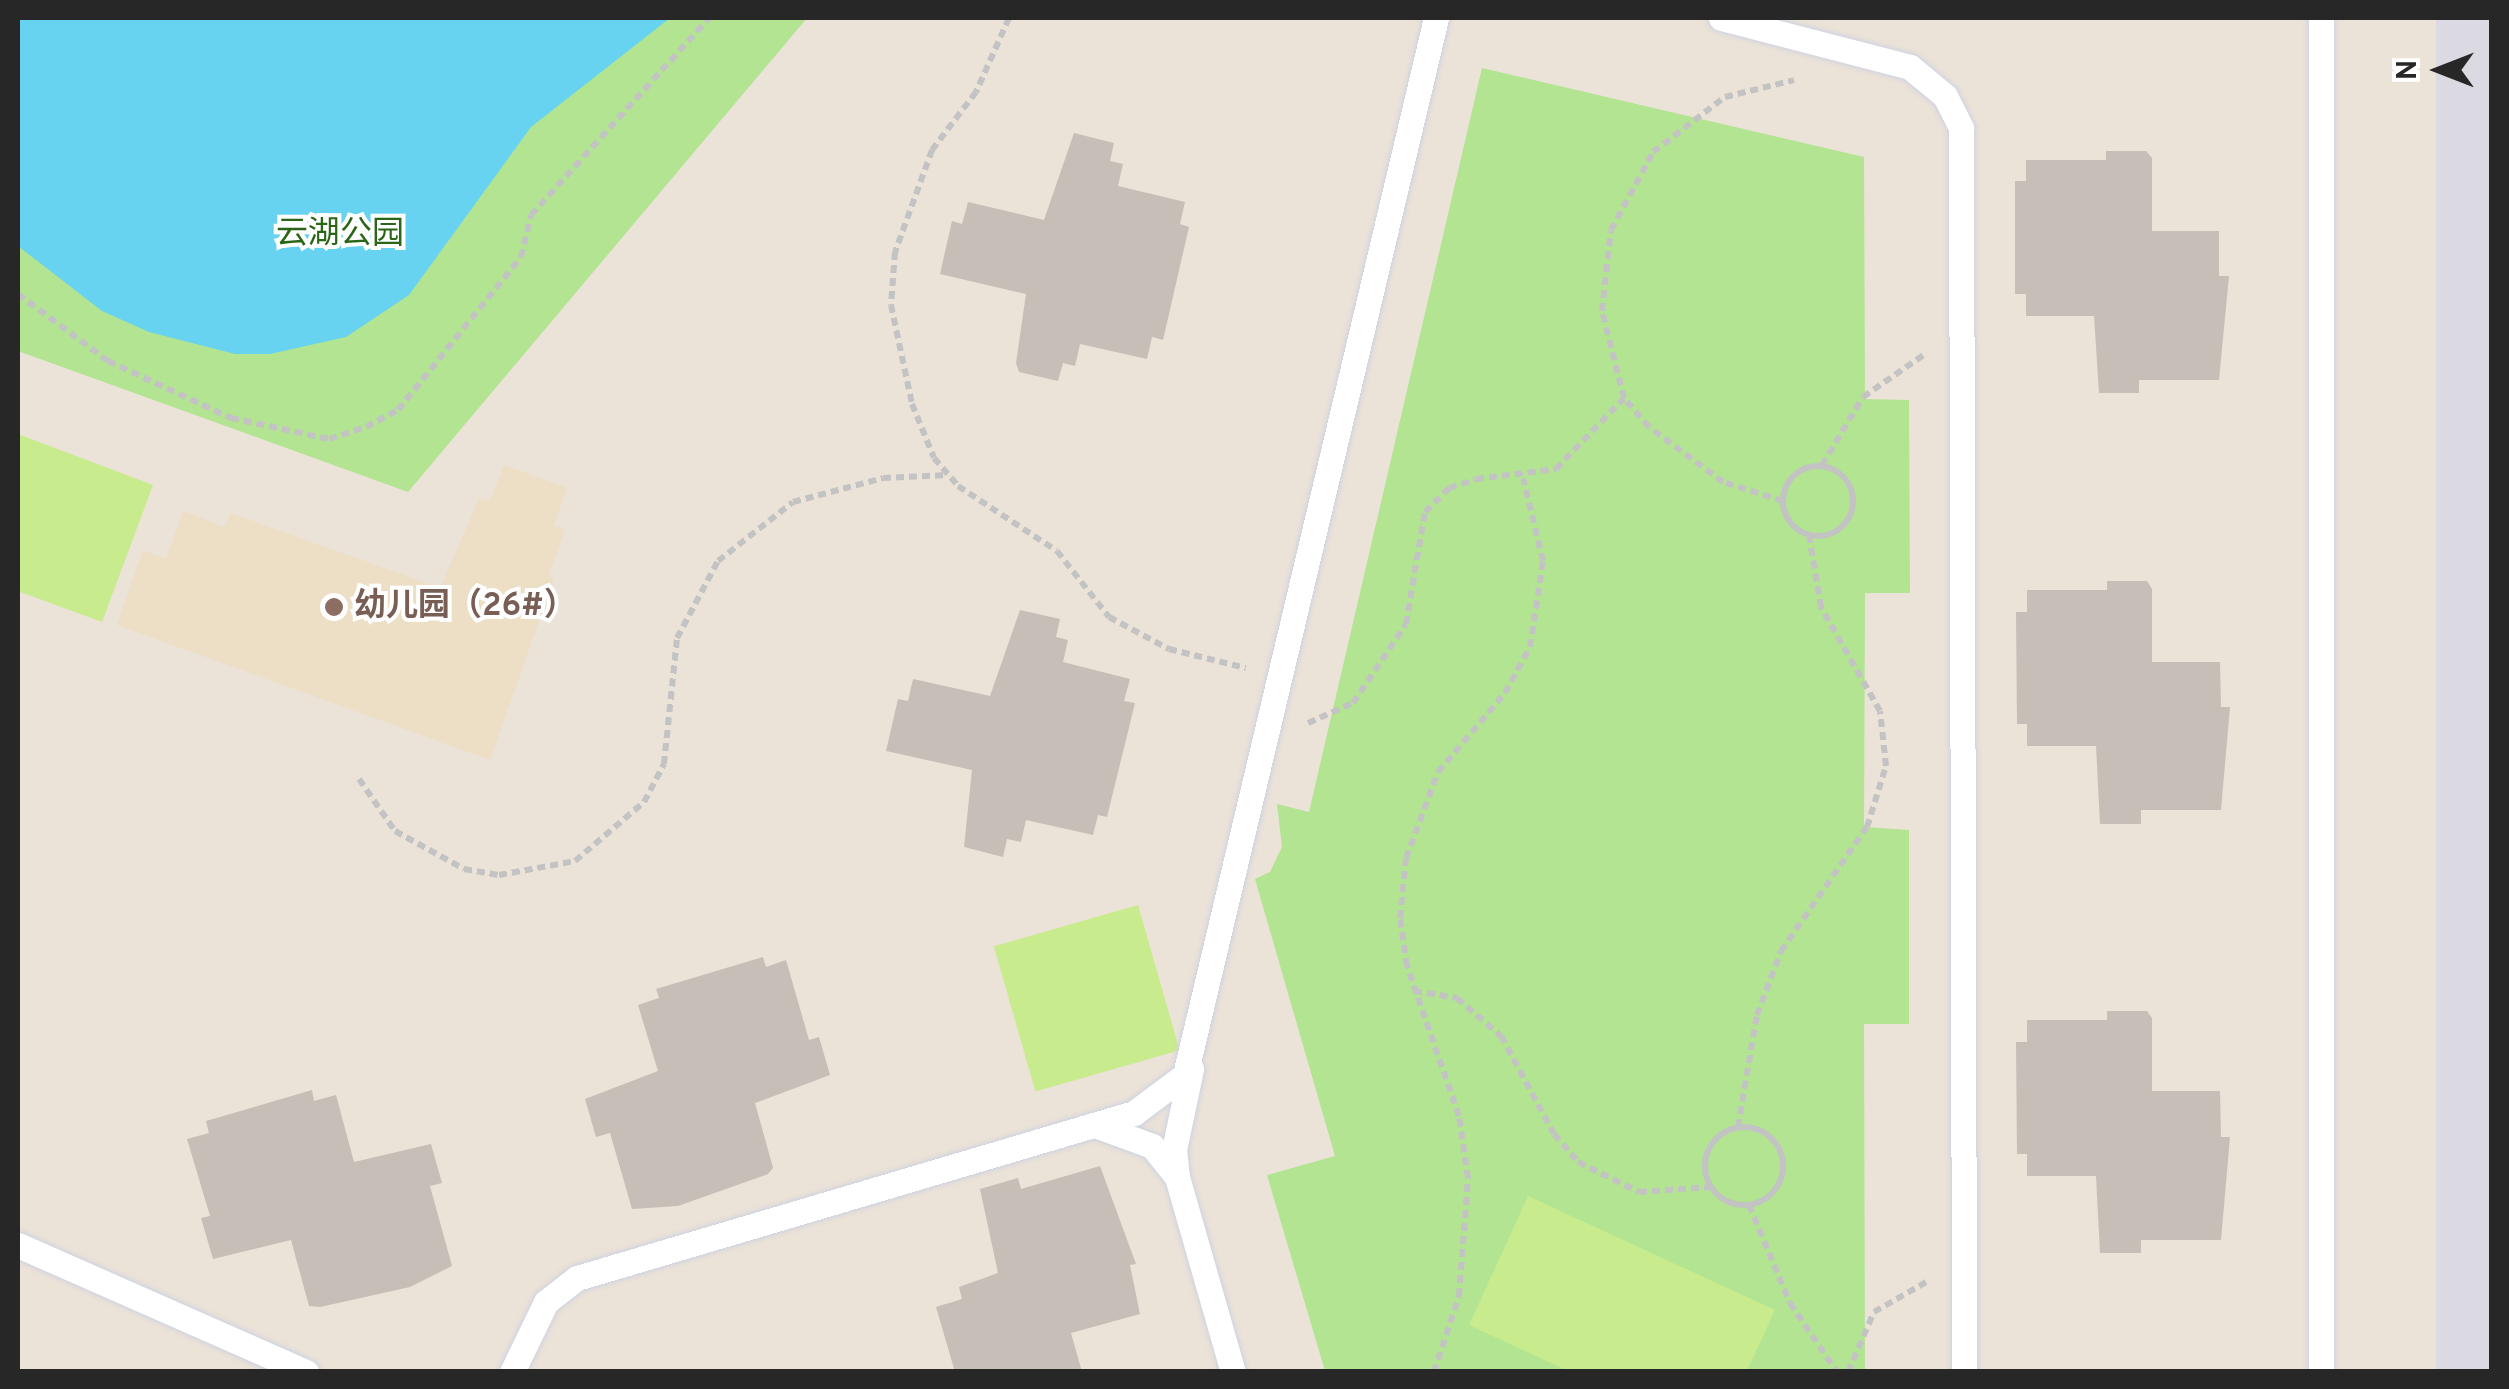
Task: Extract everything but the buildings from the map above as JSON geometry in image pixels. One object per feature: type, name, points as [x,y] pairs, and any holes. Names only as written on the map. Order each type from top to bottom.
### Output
[{"type":"lane","points":[[1233,1372],[1177,1178],[1174,1150],[1436,18]]},
{"type":"lane","points":[[1721,18],[1886,57],[1944,96],[1964,151],[1964,1372]]},
{"type":"lane","points":[[2321,18],[2321,1372]]},
{"type":"lane","points":[[512,1372],[546,1302],[577,1278],[1158,1102],[1195,1052]]},
{"type":"lane","points":[[1095,1124],[1152,1146],[1177,1178]]},
{"type":"lane","points":[[18,1245],[306,1372]]},
{"type":"path","points":[[18,294],[108,361],[231,418],[329,438],[366,427],[398,410],[522,257],[531,215],[708,18]]},
{"type":"path","points":[[1008,18],[976,92],[932,150],[896,252],[898,364],[949,475],[1056,551],[1109,617],[1170,649],[1282,676]]},
{"type":"path","points":[[1782,501],[1688,462],[1624,398],[1602,311],[1611,230],[1628,190],[1688,119],[1764,82],[1812,79]]},
{"type":"path","points":[[1822,465],[1843,475],[1853,508],[1832,534],[1809,535],[1790,522],[1782,501],[1790,479],[1822,465],[1863,397],[1912,360],[1964,340]]},
{"type":"path","points":[[1268,736],[1352,703],[1379,673],[1406,624],[1425,512],[1449,488],[1523,478],[1579,452],[1624,398]]},
{"type":"path","points":[[358,779],[395,831],[464,869],[537,872],[575,861],[644,802],[664,764],[678,638],[718,561],[793,502],[883,478],[949,475]]},
{"type":"path","points":[[1434,1372],[1458,1296],[1468,1178],[1460,1116],[1414,991],[1400,918],[1418,810],[1438,772],[1505,693],[1541,603],[1542,561],[1523,478]]},
{"type":"path","points":[[1738,1127],[1772,1139],[1782,1161],[1778,1185],[1749,1205],[1726,1202],[1710,1187],[1708,1149],[1738,1127],[1757,1014],[1781,952],[1866,827],[1886,766],[1880,711],[1821,607],[1809,535]]},
{"type":"path","points":[[1414,991],[1457,998],[1501,1036],[1554,1134],[1578,1162],[1639,1192],[1710,1187]]},
{"type":"path","points":[[1749,1205],[1790,1303],[1837,1372]]},
{"type":"path","points":[[1848,1372],[1874,1312],[1904,1289],[1964,1273]]},
{"type":"shaded area","points":[[2436,18],[2492,18],[2492,1371],[2436,1371]]},
{"type":"shaded area","name":"幼儿园（26#）","points":[[504,465],[567,488],[554,525],[565,529],[549,575],[554,579],[490,760],[117,625],[143,550],[166,559],[183,511],[225,527],[230,513],[440,588],[479,498],[490,501]]},
{"type":"green space","name":"云湖公园","points":[[18,18],[807,18],[408,492],[18,351]]},
{"type":"green space","points":[[1482,68],[1864,157],[1865,399],[1909,400],[1910,593],[1865,593],[1864,827],[1909,830],[1909,1024],[1864,1024],[1865,1371],[1325,1371],[1267,1175],[1335,1156],[1255,879],[1270,872],[1282,847],[1277,804],[1309,812]]},
{"type":"green space","points":[[18,434],[153,485],[102,622],[18,591]]},
{"type":"green space","points":[[1138,905],[1180,1050],[1035,1091],[994,946]]},
{"type":"green space","points":[[1528,1196],[1775,1310],[1747,1371],[1568,1371],[1469,1325]]},
{"type":"water","points":[[18,18],[670,18],[531,127],[409,295],[346,337],[270,354],[235,354],[149,332],[102,311],[18,246]]},
{"type":"place","name":"幼儿园（26#）","points":[[334,607]]}]
